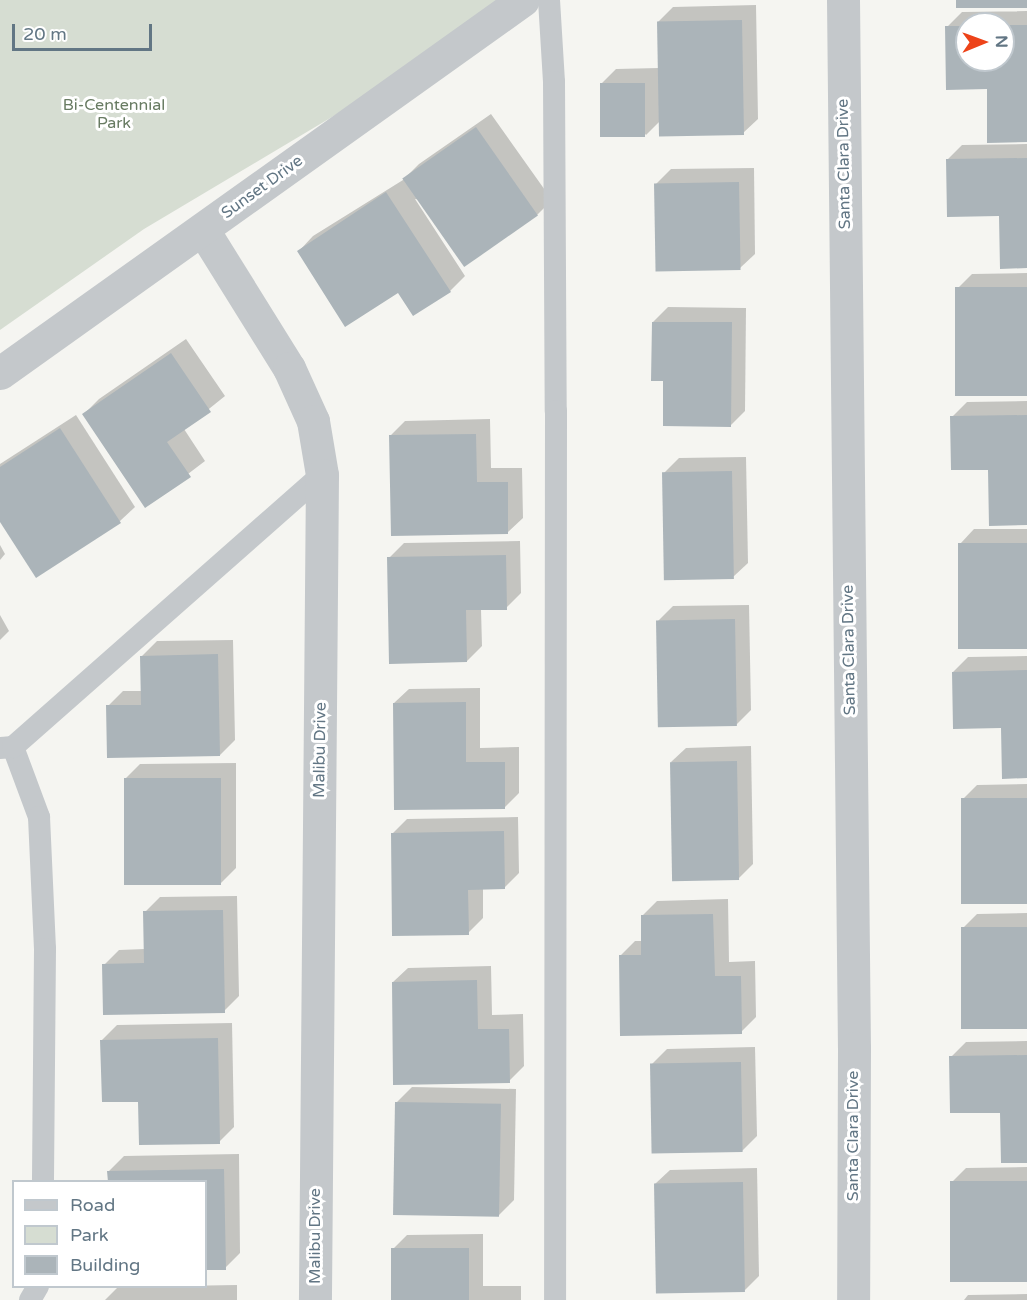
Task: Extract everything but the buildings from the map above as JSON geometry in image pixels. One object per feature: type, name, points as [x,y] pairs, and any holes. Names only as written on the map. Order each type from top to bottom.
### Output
[{"type":"street","name":"Sunset Drive","points":[[0,373],[523,0]]},
{"type":"street","name":"Santa Clara Drive","points":[[843,0],[854,1036],[852,1300]]},
{"type":"street","name":"Malibu Drive","points":[[202,230],[289,368],[313,421],[322,475],[315,1300]]},
{"type":"lane","points":[[549,0],[554,82],[556,364],[555,1300]]},
{"type":"lane","points":[[43,1180],[45,949],[39,817],[7,747],[322,475]]},
{"type":"green space","name":"Bi-Centennial Park","points":[[0,0],[528,0],[144,229],[0,330]]}]
